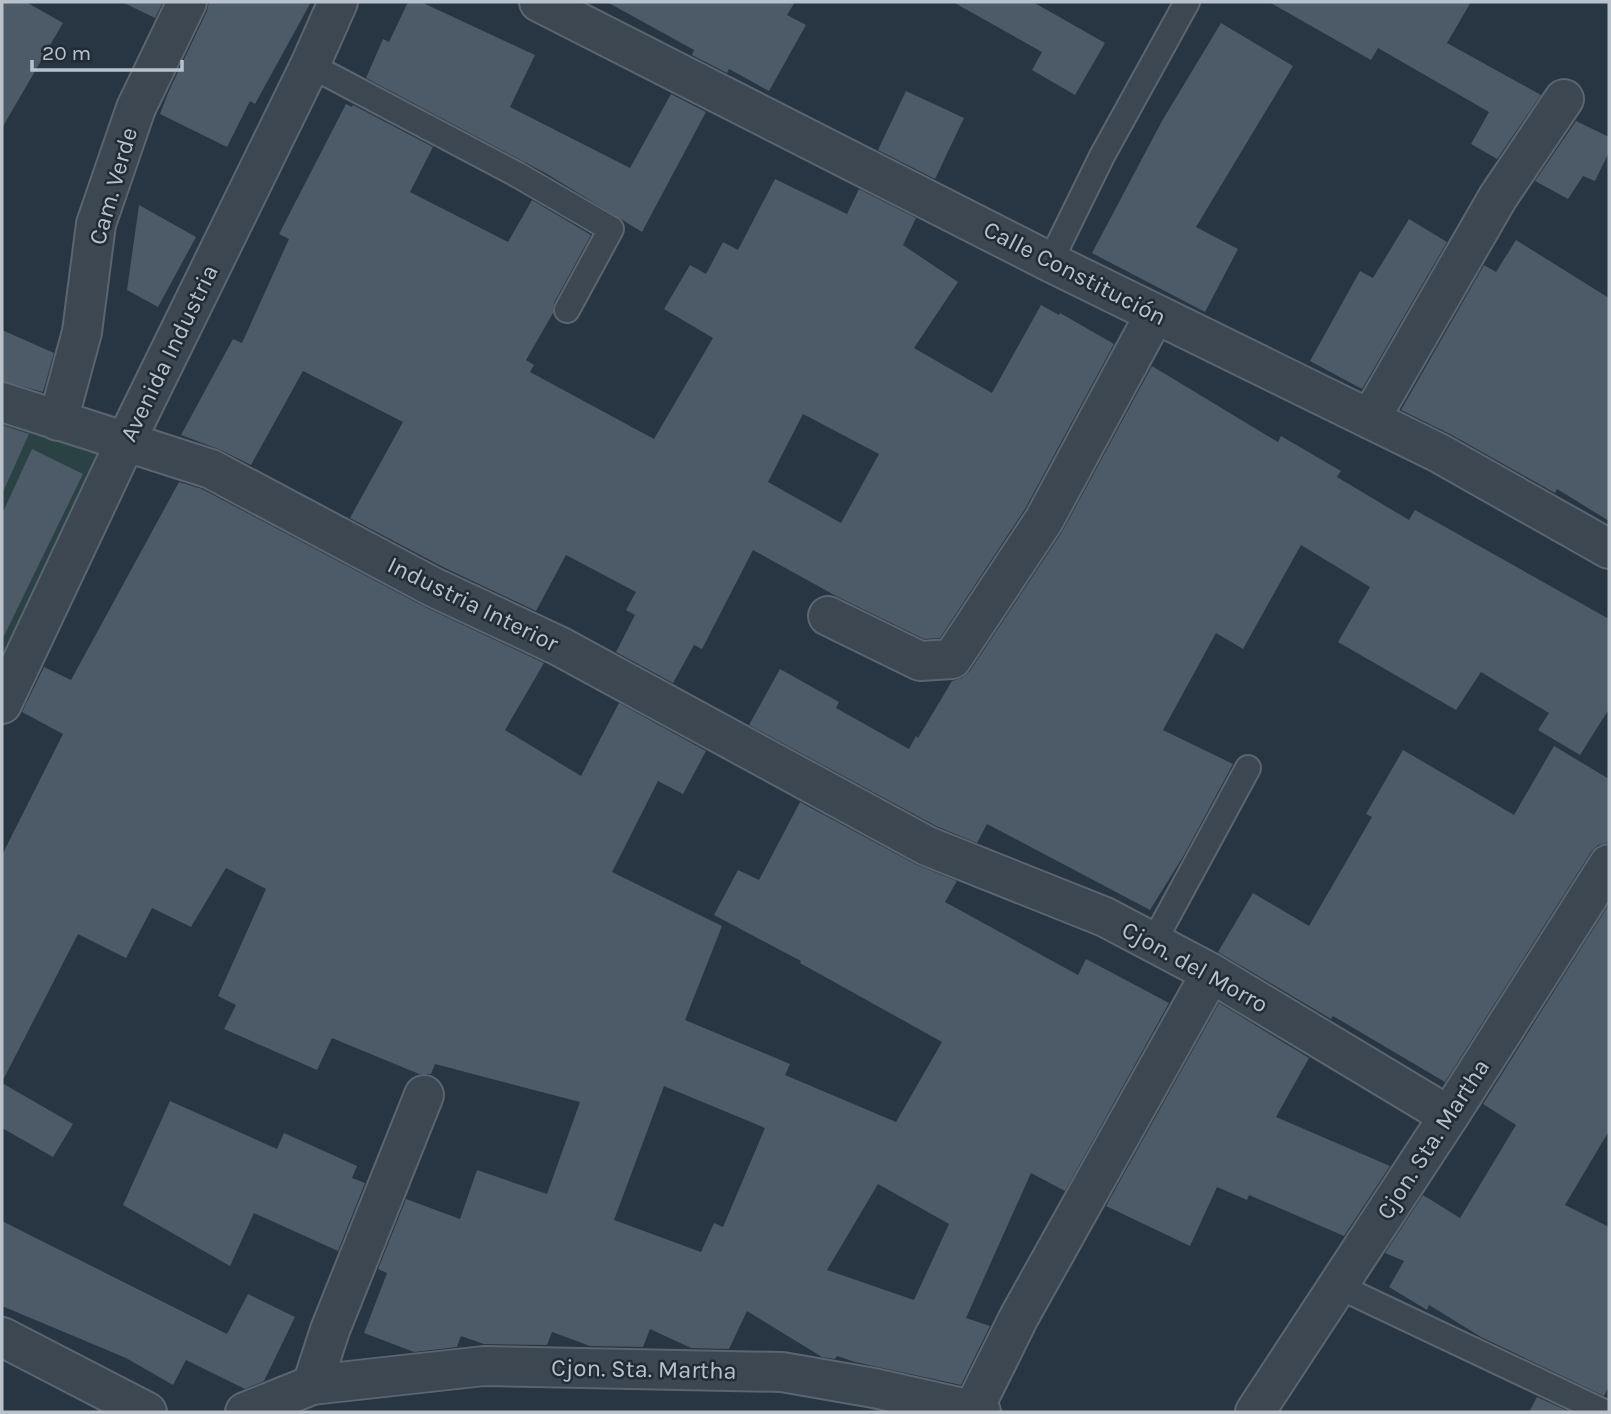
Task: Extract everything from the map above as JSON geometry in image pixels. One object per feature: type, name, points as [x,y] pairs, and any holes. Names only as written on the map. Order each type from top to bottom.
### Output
[{"type":"street","name":"Cam. Verde","points":[[58,421],[82,332],[96,224],[136,108],[187,2]]},
{"type":"street","name":"Avenida Industria","points":[[2,704],[338,2]]},
{"type":"street","name":"Calle Constitución","points":[[539,2],[1050,262],[1439,453],[1609,549]]},
{"type":"street","points":[[1370,419],[1498,197],[1564,99]]},
{"type":"street","points":[[828,615],[920,661],[952,659],[1044,520],[1155,314]]},
{"type":"street","name":"Industria Interior","points":[[2,402],[211,469],[433,587],[559,646],[927,846]]},
{"type":"street","name":"Cjon. del Morro","points":[[927,846],[1105,918],[1212,973],[1449,1116]]},
{"type":"street","name":"Cjon. Sta. Martha","points":[[1255,1412],[1449,1116],[1609,864]]},
{"type":"street","name":"Cjon. Sta. Martha","points":[[245,1412],[312,1385],[484,1366],[782,1372],[874,1388],[977,1411],[1019,1317],[1212,973]]},
{"type":"street","points":[[312,1385],[330,1330],[424,1095]]},
{"type":"street","points":[[2,1337],[147,1412]]},
{"type":"lane","points":[[1050,262],[1102,156],[1187,2]]},
{"type":"lane","points":[[310,65],[518,175],[611,229],[567,310]]},
{"type":"lane","points":[[1153,943],[1248,768]]},
{"type":"lane","points":[[1336,1285],[1604,1412]]},
{"type":"green space","points":[[2,401],[125,443],[2,700]]},
{"type":"building","points":[[2,2],[26,2],[63,23],[2,128]]},
{"type":"building","points":[[122,2],[163,2],[155,18]]},
{"type":"building","points":[[209,2],[311,2],[255,104],[250,101],[227,147],[160,114]]},
{"type":"building","points":[[408,2],[421,2],[535,55],[510,107],[630,168],[671,94],[706,112],[642,232],[547,174],[366,78],[383,39],[389,42]]},
{"type":"building","points":[[607,2],[795,2],[787,15],[806,25],[769,91],[729,69],[727,73],[692,55],[694,50]]},
{"type":"building","points":[[953,2],[1033,2],[1105,43],[1075,95],[1032,70],[1042,52]]},
{"type":"building","points":[[1269,2],[1471,2],[1447,43],[1541,95],[1497,159],[1471,144],[1489,112],[1378,48],[1371,60]]},
{"type":"building","points":[[1221,23],[1293,66],[1196,227],[1238,249],[1205,312],[1092,253],[1162,121]]},
{"type":"building","points":[[906,91],[964,118],[935,179],[878,150]]},
{"type":"building","points":[[346,104],[352,107],[353,105],[433,147],[410,192],[508,242],[532,200],[591,235],[554,303],[553,313],[526,360],[534,365],[530,372],[654,439],[713,338],[664,309],[690,265],[706,274],[723,242],[738,250],[775,179],[847,214],[859,189],[916,218],[903,245],[958,282],[914,348],[992,393],[1041,305],[1114,344],[1025,509],[940,638],[924,639],[836,596],[753,550],[702,649],[694,645],[673,683],[616,652],[635,615],[626,610],[636,592],[566,555],[536,611],[443,567],[350,518],[403,422],[303,371],[251,465],[181,435],[233,339],[242,343],[289,239],[279,234]],"holes":[[[803,414],[879,454],[841,523],[768,482]]]},
{"type":"building","points":[[1576,121],[1609,137],[1609,152],[1595,181],[1583,176],[1568,199],[1535,181]]},
{"type":"building","points":[[139,205],[196,237],[158,307],[127,290]]},
{"type":"building","points":[[1409,219],[1447,242],[1362,389],[1310,361],[1360,271],[1373,278]]},
{"type":"building","points":[[1516,240],[1609,298],[1609,521],[1557,489],[1555,493],[1450,434],[1401,410],[1484,265],[1496,272]]},
{"type":"building","points":[[2,330],[54,353],[43,392],[2,381]]},
{"type":"building","points":[[1152,366],[1278,442],[1281,436],[1341,471],[1337,477],[1409,520],[1415,510],[1609,619],[1609,709],[1580,755],[1538,730],[1549,713],[1481,672],[1456,710],[1338,642],[1370,587],[1301,545],[1243,649],[1216,633],[1163,730],[1233,764],[1184,855],[1150,910],[987,824],[977,843],[936,826],[749,725],[780,669],[839,702],[836,708],[909,749],[952,681],[962,678],[970,671],[1062,532]]},
{"type":"building","points":[[2,425],[29,434],[2,494]]},
{"type":"building","points":[[32,449],[83,474],[2,640],[2,514]]},
{"type":"building","points":[[179,482],[202,489],[423,606],[544,663],[505,730],[581,776],[619,703],[706,751],[683,794],[658,781],[612,872],[722,926],[685,1020],[790,1064],[785,1075],[896,1122],[942,1042],[800,963],[801,961],[714,915],[738,870],[759,880],[800,802],[917,865],[957,881],[945,902],[1078,975],[1086,959],[1169,1003],[1065,1191],[1031,1173],[966,1318],[990,1326],[961,1385],[837,1356],[835,1359],[822,1357],[747,1311],[729,1349],[691,1348],[650,1329],[643,1347],[590,1346],[552,1332],[547,1345],[484,1344],[461,1336],[457,1347],[414,1352],[364,1333],[387,1273],[378,1269],[406,1199],[460,1219],[477,1170],[547,1194],[580,1102],[435,1064],[431,1074],[419,1074],[332,1038],[317,1070],[224,1029],[236,1005],[218,996],[266,889],[226,868],[191,927],[152,908],[126,958],[78,934],[2,1082],[2,855],[63,734],[22,712],[44,667],[71,680]],"holes":[[[664,1086],[765,1128],[723,1227],[714,1223],[701,1252],[614,1220]],[[878,1184],[949,1224],[914,1300],[827,1270]]]},
{"type":"building","points":[[1554,746],[1609,779],[1609,842],[1598,845],[1591,852],[1445,1082],[1218,952],[1253,893],[1309,926],[1372,817],[1366,814],[1403,750],[1514,815]]},
{"type":"building","points":[[1609,904],[1609,1131],[1565,1205],[1609,1227],[1609,1386],[1604,1396],[1481,1337],[1429,1305],[1427,1310],[1389,1287],[1404,1261],[1385,1253],[1423,1195],[1460,1218],[1516,1125],[1483,1104]]},
{"type":"building","points":[[1219,1003],[1309,1058],[1276,1117],[1390,1166],[1344,1236],[1249,1195],[1247,1200],[1217,1187],[1190,1246],[1106,1206]]},
{"type":"building","points":[[2,1083],[73,1124],[53,1157],[2,1128]]},
{"type":"building","points":[[170,1101],[277,1149],[284,1133],[357,1166],[352,1178],[365,1183],[338,1251],[254,1213],[230,1266],[123,1205]]},
{"type":"building","points":[[2,1221],[227,1334],[248,1294],[295,1317],[264,1381],[245,1389],[186,1360],[173,1385],[126,1358],[2,1306]]},
{"type":"building","points":[[1537,1397],[1570,1412],[1529,1412]]}]
